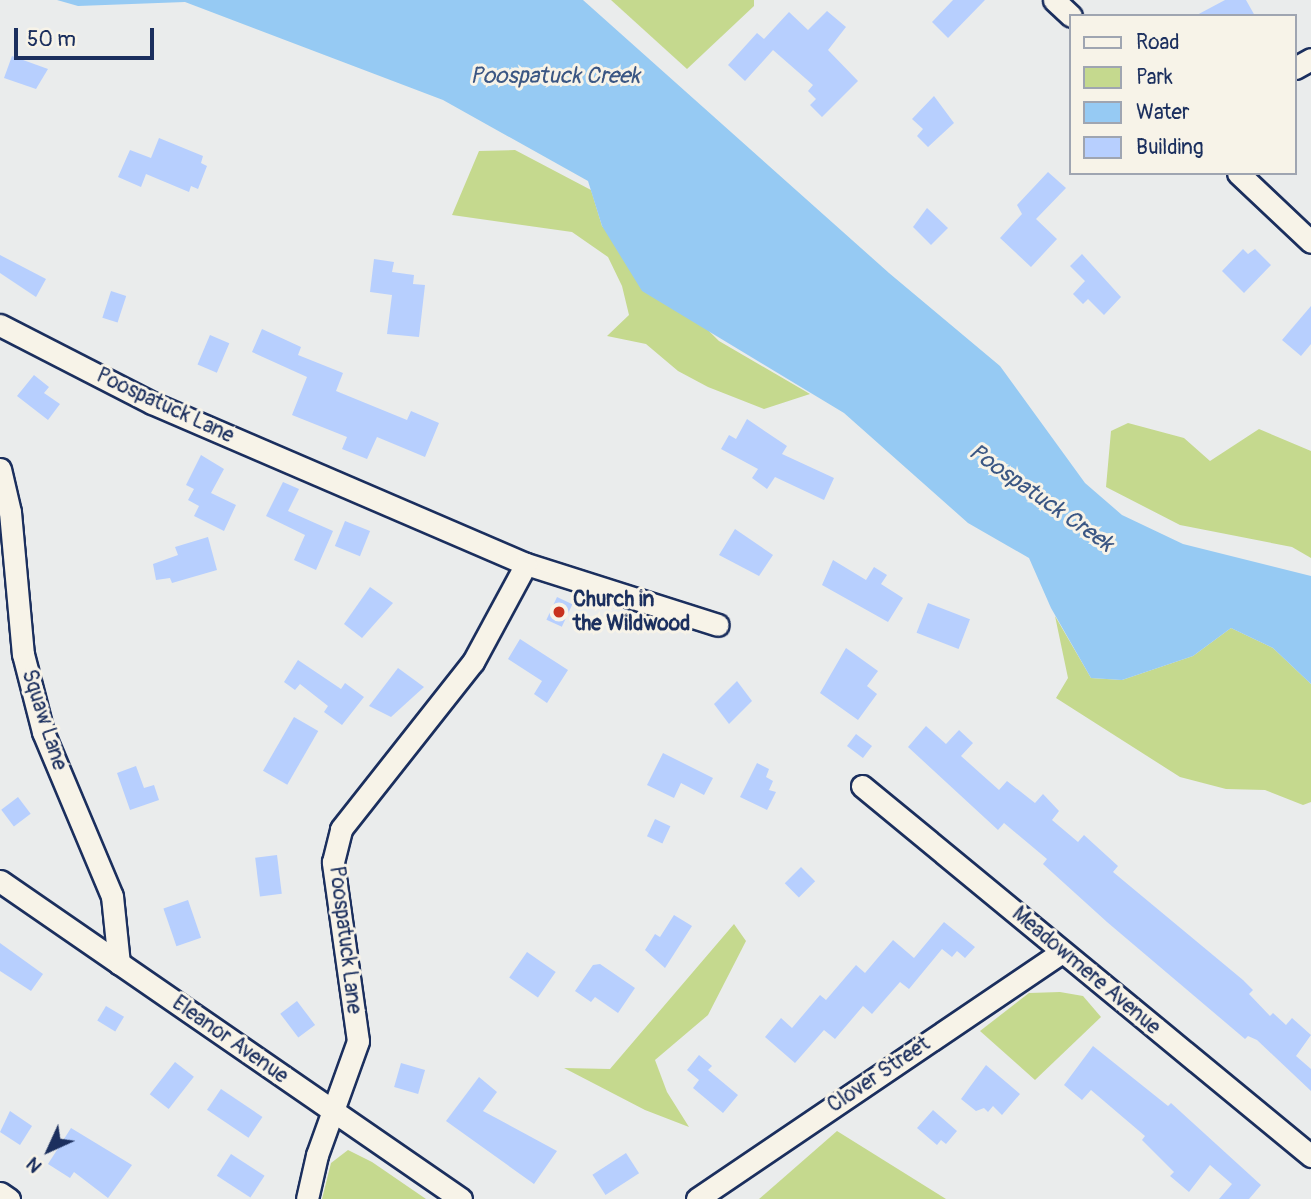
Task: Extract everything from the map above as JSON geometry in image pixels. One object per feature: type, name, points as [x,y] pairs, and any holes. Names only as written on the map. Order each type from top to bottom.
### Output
[{"type":"street","points":[[1054,0],[1070,15]]},
{"type":"street","points":[[1240,175],[1311,242]]},
{"type":"street","name":"Poospatuck Lane","points":[[0,325],[152,403],[526,564],[718,625]]},
{"type":"street","name":"Squaw Lane","points":[[0,469],[10,512],[23,654],[43,732],[112,897],[118,964]]},
{"type":"street","name":"Poospatuck Lane","points":[[307,1199],[317,1155],[335,1113],[358,1041],[333,862],[341,829],[473,662],[526,564]]},
{"type":"street","name":"Meadowmere Avenue","points":[[862,786],[1311,1156]]},
{"type":"street","name":"Eleanor Avenue","points":[[0,881],[461,1199]]},
{"type":"street","name":"Clover Street","points":[[697,1199],[1062,952]]},
{"type":"street","points":[[0,1193],[9,1199]]},
{"type":"green space","points":[[611,0],[754,0],[754,6],[687,69]]},
{"type":"green space","points":[[515,150],[591,190],[602,226],[719,341],[810,394],[764,409],[708,387],[678,371],[646,344],[607,336],[629,315],[622,286],[608,257],[572,232],[452,215],[479,151]]},
{"type":"green space","points":[[1128,423],[1184,438],[1210,461],[1259,429],[1311,451],[1311,558],[1292,547],[1180,525],[1106,487],[1111,431]]},
{"type":"green space","points":[[1055,616],[1091,678],[1122,680],[1193,656],[1231,628],[1273,648],[1311,684],[1311,802],[1303,805],[1265,790],[1226,789],[1180,777],[1056,698],[1068,678]]},
{"type":"green space","points":[[734,924],[746,941],[708,1015],[655,1060],[667,1092],[689,1127],[645,1110],[564,1068],[610,1069]]},
{"type":"green space","points":[[1060,992],[1083,996],[1101,1017],[1035,1080],[980,1031],[1029,993]]},
{"type":"green space","points":[[837,1131],[946,1199],[759,1199]]},
{"type":"green space","points":[[348,1150],[372,1162],[426,1199],[322,1199],[331,1163]]},
{"type":"water","name":"Poospatuck Creek","points":[[57,0],[583,0],[889,273],[1000,366],[1085,483],[1122,515],[1183,544],[1311,576],[1311,684],[1273,648],[1231,628],[1193,656],[1122,680],[1091,678],[1051,608],[1029,558],[968,523],[844,413],[642,291],[602,226],[588,181],[443,100],[185,2],[78,6]]},
{"type":"building","points":[[953,0],[985,0],[948,38],[932,22]]},
{"type":"building","points":[[1225,0],[1246,0],[1254,14],[1199,14]]},
{"type":"building","points":[[827,11],[846,27],[828,50],[858,81],[822,117],[810,105],[816,99],[808,91],[813,85],[773,50],[745,81],[728,65],[757,33],[764,39],[789,12],[808,30]]},
{"type":"building","points":[[12,56],[48,69],[36,89],[4,78]]},
{"type":"building","points":[[934,96],[954,123],[928,147],[917,136],[923,129],[912,119]]},
{"type":"building","points":[[159,138],[203,156],[201,163],[207,166],[198,189],[191,186],[189,192],[146,174],[141,187],[118,177],[130,150],[151,158]]},
{"type":"building","points":[[1048,172],[1066,188],[1036,219],[1057,239],[1031,267],[1000,238],[1022,214],[1017,205]]},
{"type":"building","points":[[927,208],[948,228],[931,245],[913,227]]},
{"type":"building","points":[[1243,249],[1248,254],[1255,249],[1271,265],[1244,293],[1222,271]]},
{"type":"building","points":[[1082,254],[1121,297],[1104,315],[1088,299],[1083,304],[1073,294],[1085,281],[1070,266]]},
{"type":"building","points":[[0,255],[46,279],[36,297],[0,273]]},
{"type":"building","points":[[374,259],[394,262],[392,272],[414,275],[413,284],[425,285],[419,337],[387,334],[392,295],[370,292]]},
{"type":"building","points":[[111,291],[126,296],[118,323],[102,318]]},
{"type":"building","points":[[1311,306],[1311,344],[1301,356],[1282,340]]},
{"type":"building","points":[[262,329],[301,347],[298,355],[343,373],[336,391],[407,420],[411,411],[439,423],[425,457],[377,437],[367,459],[342,449],[347,437],[292,415],[307,377],[252,352]]},
{"type":"building","points":[[210,335],[229,343],[217,373],[197,364]]},
{"type":"building","points":[[34,375],[49,387],[44,393],[60,404],[48,420],[17,396]]},
{"type":"building","points":[[747,419],[787,446],[782,454],[834,478],[824,500],[775,477],[767,489],[752,478],[758,469],[721,449],[729,435],[736,439]]},
{"type":"building","points":[[201,455],[224,469],[211,493],[236,505],[224,531],[194,516],[199,506],[188,500],[194,489],[186,485]]},
{"type":"building","points":[[283,482],[299,489],[288,511],[333,531],[316,570],[294,560],[305,535],[266,516]]},
{"type":"building","points":[[345,521],[370,531],[360,556],[335,546]]},
{"type":"building","points":[[735,529],[773,555],[759,576],[719,555]]},
{"type":"building","points":[[208,537],[217,570],[172,583],[170,578],[156,580],[153,564],[178,555],[175,547]]},
{"type":"building","points":[[833,560],[866,580],[874,567],[887,575],[881,584],[903,598],[888,622],[822,585]]},
{"type":"building","points":[[370,587],[393,603],[362,638],[344,624]]},
{"type":"building","name":"Church in the Wildwood","points":[[557,597],[572,604],[562,627],[546,620]]},
{"type":"building","points":[[928,603],[970,619],[959,649],[917,633]]},
{"type":"building","points":[[520,639],[568,670],[547,703],[534,694],[542,681],[508,659]]},
{"type":"building","points":[[846,648],[878,671],[867,686],[877,694],[858,720],[820,693]]},
{"type":"building","points":[[298,660],[341,689],[345,683],[364,697],[342,725],[324,712],[328,706],[300,684],[295,690],[284,682]]},
{"type":"building","points":[[398,668],[424,687],[391,717],[369,706]]},
{"type":"building","points":[[737,681],[752,701],[729,724],[714,704]]},
{"type":"building","points":[[294,717],[318,731],[287,785],[263,771]]},
{"type":"building","points":[[926,726],[946,744],[959,730],[973,743],[961,756],[999,790],[1007,781],[1035,803],[1043,794],[1059,811],[1052,820],[1078,842],[1084,835],[1118,866],[1113,872],[1243,980],[1253,990],[1249,994],[1270,1016],[1273,1013],[1286,1025],[1292,1018],[1311,1035],[1296,1056],[1311,1069],[1311,1091],[1257,1040],[1248,1036],[1245,1039],[1107,922],[1043,864],[1047,859],[1004,823],[998,830],[908,747]]},
{"type":"building","points":[[856,734],[872,746],[863,758],[847,746]]},
{"type":"building","points":[[663,753],[713,778],[704,795],[681,783],[674,798],[647,785]]},
{"type":"building","points":[[757,763],[769,769],[766,777],[773,781],[769,790],[776,792],[767,810],[740,797]]},
{"type":"building","points":[[136,766],[144,788],[154,785],[159,800],[130,810],[117,773]]},
{"type":"building","points":[[18,797],[31,814],[14,826],[1,810]]},
{"type":"building","points":[[655,819],[670,826],[662,843],[647,836]]},
{"type":"building","points":[[277,855],[282,894],[260,896],[255,858]]},
{"type":"building","points":[[801,867],[815,881],[799,897],[785,883]]},
{"type":"building","points":[[188,900],[201,938],[176,946],[163,908]]},
{"type":"building","points":[[674,915],[692,926],[665,968],[645,950],[655,934],[660,937]]},
{"type":"building","points":[[944,922],[975,947],[965,958],[957,951],[952,957],[942,949],[909,989],[900,982],[872,1014],[863,1006],[835,1039],[824,1030],[795,1063],[765,1037],[781,1018],[792,1028],[820,995],[826,1000],[856,965],[865,973],[893,940],[914,958]]},
{"type":"building","points":[[0,943],[43,974],[31,991],[0,971]]},
{"type":"building","points":[[527,952],[556,972],[538,997],[509,977]]},
{"type":"building","points":[[600,964],[635,988],[618,1013],[595,997],[591,1002],[575,991],[593,965]]},
{"type":"building","points":[[297,1001],[315,1025],[298,1038],[280,1014]]},
{"type":"building","points":[[106,1006],[124,1017],[115,1031],[97,1021]]},
{"type":"building","points":[[1093,1046],[1168,1106],[1171,1103],[1261,1185],[1249,1199],[1219,1199],[1232,1184],[1210,1165],[1189,1192],[1170,1176],[1174,1172],[1142,1140],[1145,1136],[1091,1090],[1082,1100],[1064,1085]]},
{"type":"building","points":[[699,1055],[712,1066],[708,1070],[738,1095],[723,1113],[693,1088],[699,1080],[687,1070]]},
{"type":"building","points":[[175,1062],[194,1077],[169,1109],[150,1094]]},
{"type":"building","points":[[401,1063],[425,1070],[418,1094],[394,1087]]},
{"type":"building","points":[[986,1065],[1020,1094],[1002,1115],[993,1106],[988,1112],[984,1108],[976,1111],[961,1099]]},
{"type":"building","points":[[479,1077],[497,1092],[483,1111],[557,1151],[534,1184],[446,1121]]},
{"type":"building","points":[[221,1089],[262,1117],[248,1138],[207,1110]]},
{"type":"building","points":[[933,1110],[957,1131],[946,1144],[941,1140],[937,1145],[917,1128]]},
{"type":"building","points":[[10,1111],[32,1126],[20,1145],[0,1132]]},
{"type":"building","points":[[71,1128],[132,1165],[108,1198],[74,1172],[70,1178],[48,1164]]},
{"type":"building","points":[[626,1153],[639,1173],[606,1195],[592,1175]]},
{"type":"building","points":[[231,1154],[265,1176],[250,1198],[217,1176]]},
{"type":"place","name":"Church in the Wildwood","points":[[559,612]]}]
